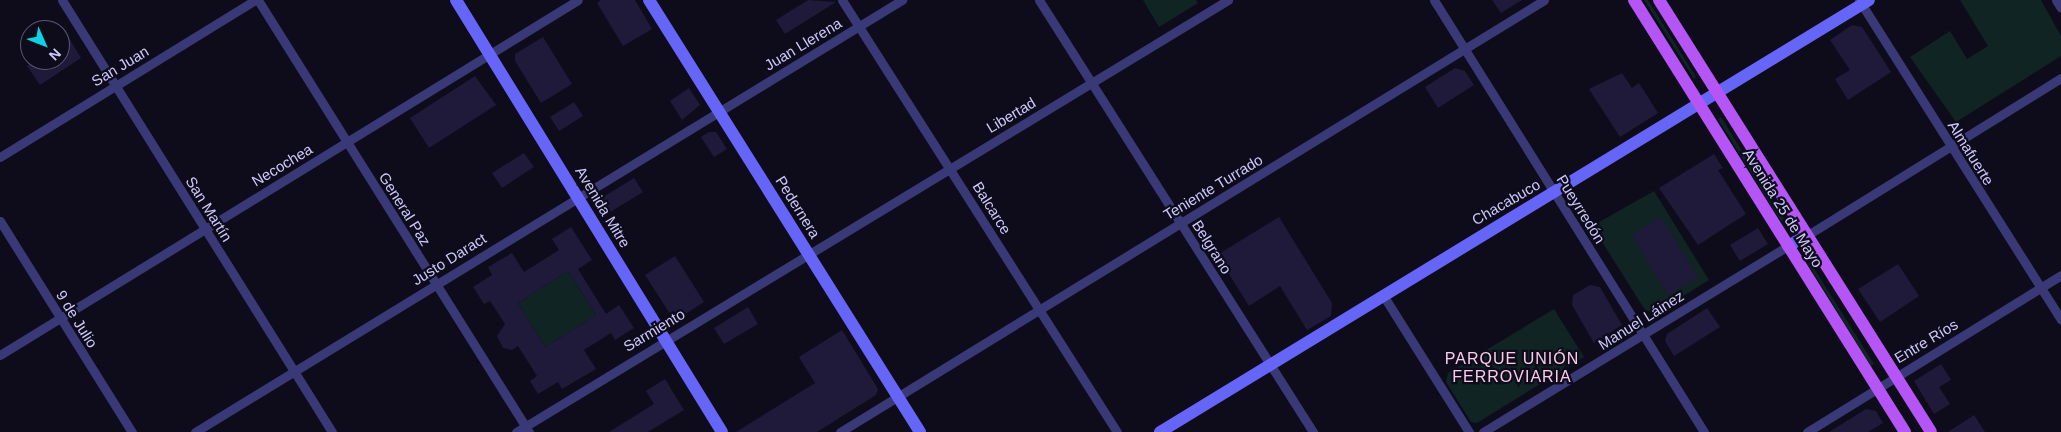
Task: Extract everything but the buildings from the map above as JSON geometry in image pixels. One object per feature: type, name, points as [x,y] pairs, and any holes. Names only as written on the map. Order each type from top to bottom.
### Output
[{"type":"main road","name":"Avenida 25 de Mayo","points":[[1634,0],[1905,432]]},
{"type":"main road","name":"Avenida 25 de Mayo","points":[[1660,0],[1930,432]]},
{"type":"street","name":"San Martín","points":[[62,0],[332,432]]},
{"type":"street","name":"San Juan","points":[[0,157],[256,0]]},
{"type":"street","name":"General Paz","points":[[256,0],[527,429]]},
{"type":"street","name":"Avenida Mitre","points":[[456,0],[722,432]]},
{"type":"street","name":"Necochea","points":[[0,354],[578,0]]},
{"type":"street","name":"Pedernera","points":[[649,0],[920,432]]},
{"type":"street","name":"Balcarce","points":[[842,0],[951,168],[1117,432]]},
{"type":"street","name":"Juan Llerena","points":[[718,111],[902,0]]},
{"type":"street","name":"Belgrano","points":[[1039,0],[1313,432]]},
{"type":"street","name":"Libertad","points":[[808,254],[1228,0]]},
{"type":"street","name":"Pueyrredón","points":[[1434,0],[1704,432]]},
{"type":"street","name":"Teniente Turrado","points":[[840,432],[1039,308],[1544,0]]},
{"type":"street","points":[[2056,0],[2061,8]]},
{"type":"street","name":"Chacabuco","points":[[1160,432],[1383,295],[1718,94],[1863,2]]},
{"type":"street","name":"Almafuerte","points":[[1863,2],[2061,320]]},
{"type":"street","points":[[1788,246],[2061,78]]},
{"type":"street","name":"Justo Daract","points":[[196,432],[718,111]]},
{"type":"street","name":"9 de Julio","points":[[0,221],[132,432]]},
{"type":"street","name":"Manuel Láinez","points":[[1483,432],[1788,246]]},
{"type":"street","name":"Sarmiento","points":[[516,432],[527,429],[664,339],[808,254]]},
{"type":"street","name":"Entre Ríos","points":[[1806,432],[2061,275]]},
{"type":"street","points":[[1383,295],[1469,432]]},
{"type":"green space","points":[[1143,0],[1196,0],[1198,3],[1159,27]]},
{"type":"green space","points":[[1644,0],[1648,0],[1696,77],[1694,79]]},
{"type":"green space","points":[[1960,0],[2041,0],[2061,36],[2061,56],[1956,122],[1910,57],[1950,31],[1967,59],[1988,46]]},
{"type":"green space","points":[[1721,117],[1784,219],[1781,221],[1718,119]]},
{"type":"green space","points":[[1654,191],[1709,280],[1656,313],[1645,310],[1592,226]]},
{"type":"green space","points":[[1810,262],[1874,364],[1871,366],[1808,264]]},
{"type":"green space","points":[[568,271],[596,315],[545,347],[518,303]]},
{"type":"green space","points":[[1554,309],[1584,357],[1477,423],[1471,422],[1446,382],[1448,373]]},
{"type":"district","name":"PARQUE UNIÓN FERROVIARIA","points":[[1512,368]]}]
